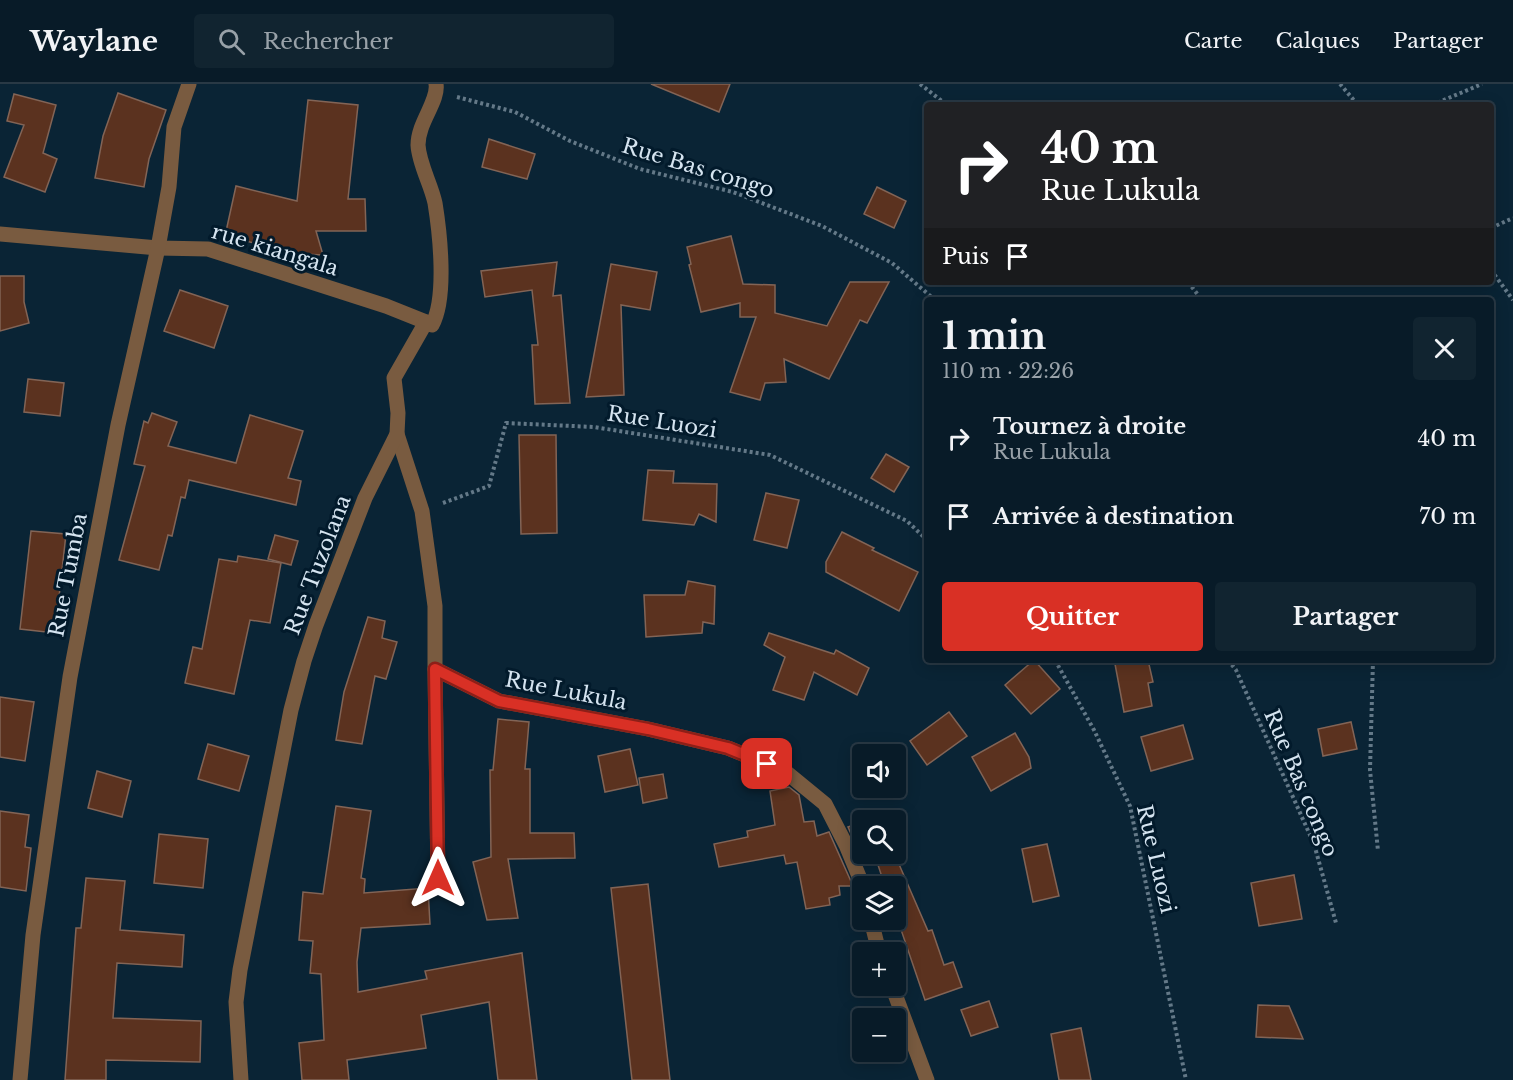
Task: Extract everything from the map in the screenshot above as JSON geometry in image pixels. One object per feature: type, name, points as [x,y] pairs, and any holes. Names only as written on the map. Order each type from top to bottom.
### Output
[{"type":"street","name":"Rue Tumba","points":[[20,1080],[33,935],[70,677],[118,425],[158,248],[169,187],[174,127],[189,84]]},
{"type":"street","name":"Rue Tuzolana","points":[[241,1080],[236,1002],[240,970],[291,710],[316,625],[364,498],[397,434],[398,413],[394,378],[426,322],[432,326],[438,314],[442,294],[435,202],[418,146],[421,122],[437,88]]},
{"type":"street","name":"rue kiangala","points":[[0,234],[158,248],[208,249],[386,306],[426,322]]},
{"type":"street","points":[[397,434],[423,511],[435,606],[438,878]]},
{"type":"street","name":"Rue Lukula","points":[[435,669],[499,701],[648,729],[728,748],[786,772],[825,804],[858,876]]},
{"type":"street","points":[[896,996],[927,1080]]},
{"type":"path","points":[[920,84],[943,102]]},
{"type":"path","points":[[1340,84],[1355,102]]},
{"type":"path","points":[[1439,102],[1482,84]]},
{"type":"path","name":"Rue Bas congo","points":[[437,88],[515,112],[570,141],[640,169],[733,192],[822,226],[892,263],[932,297]]},
{"type":"path","points":[[1494,227],[1513,218]]},
{"type":"path","points":[[1494,274],[1513,300]]},
{"type":"path","points":[[1190,285],[1200,297]]},
{"type":"path","name":"Rue Luozi","points":[[423,511],[489,486],[506,423],[594,427],[770,455],[907,521],[924,537]]},
{"type":"path","name":"Rue Luozi","points":[[1057,663],[1094,730],[1130,806],[1186,1080]]},
{"type":"path","name":"Rue Bas congo","points":[[1230,663],[1236,670],[1314,844],[1335,923]]},
{"type":"path","points":[[1373,663],[1370,770],[1378,851]]},
{"type":"building","points":[[651,84],[730,84],[719,112]]},
{"type":"building","points":[[118,93],[166,110],[149,159],[144,187],[95,178],[103,136]]},
{"type":"building","points":[[14,94],[56,105],[43,153],[57,159],[45,192],[4,177],[24,125],[7,121]]},
{"type":"building","points":[[308,100],[358,105],[348,199],[365,199],[366,231],[316,231],[323,255],[279,253],[279,249],[225,236],[236,186],[297,201]]},
{"type":"building","points":[[489,139],[535,154],[527,179],[482,167]]},
{"type":"building","points":[[877,187],[906,201],[894,228],[864,214]]},
{"type":"building","points":[[731,236],[743,284],[775,285],[775,313],[827,326],[850,282],[889,282],[867,323],[860,320],[829,379],[784,359],[786,382],[765,383],[760,400],[730,392],[756,317],[740,317],[740,303],[701,312],[689,265],[691,264],[687,247]]},
{"type":"building","points":[[557,262],[553,296],[561,295],[570,403],[535,404],[532,345],[538,345],[532,290],[485,297],[481,271]]},
{"type":"building","points":[[611,264],[657,272],[650,310],[621,305],[624,395],[586,397]]},
{"type":"building","points":[[0,276],[24,276],[24,302],[29,323],[0,331]]},
{"type":"building","points":[[180,290],[228,306],[214,348],[164,331]]},
{"type":"building","points":[[28,379],[64,383],[60,416],[24,412]]},
{"type":"building","points":[[152,413],[177,422],[168,446],[236,463],[250,415],[303,431],[288,478],[301,481],[296,505],[189,480],[185,498],[181,497],[172,536],[168,535],[159,570],[119,560],[145,466],[134,464],[144,421],[148,423]]},
{"type":"building","points":[[519,435],[556,435],[557,533],[521,534]]},
{"type":"building","points":[[886,454],[909,467],[894,492],[871,478]]},
{"type":"building","points":[[648,470],[674,471],[673,483],[717,484],[716,522],[699,514],[694,525],[643,520]]},
{"type":"building","points":[[766,493],[799,500],[787,548],[754,540]]},
{"type":"building","points":[[31,531],[66,534],[55,633],[20,629]]},
{"type":"building","points":[[842,532],[874,548],[872,550],[918,572],[899,611],[826,572],[826,562]]},
{"type":"building","points":[[275,535],[298,541],[291,565],[268,559]]},
{"type":"building","points":[[238,556],[281,563],[270,623],[250,620],[234,694],[185,683],[193,647],[202,649],[219,559],[237,562]]},
{"type":"building","points":[[688,581],[715,586],[714,624],[703,622],[702,633],[646,637],[644,595],[685,595]]},
{"type":"building","points":[[368,617],[385,621],[382,638],[397,642],[386,679],[375,676],[362,744],[336,740],[344,692]]},
{"type":"building","points":[[769,633],[834,654],[836,650],[869,668],[857,695],[814,672],[804,700],[773,690],[785,657],[764,645]]},
{"type":"building","points":[[1031,663],[1037,663],[1060,689],[1031,714],[1005,685]]},
{"type":"building","points":[[1149,663],[1153,682],[1148,683],[1152,706],[1124,712],[1115,664]]},
{"type":"building","points":[[0,697],[34,702],[25,761],[0,757]]},
{"type":"building","points":[[949,712],[967,736],[927,765],[910,741]]},
{"type":"building","points":[[498,719],[529,722],[525,769],[530,769],[530,833],[574,833],[575,858],[508,859],[518,918],[487,920],[473,862],[491,857],[490,770],[493,770]]},
{"type":"building","points":[[1351,722],[1357,749],[1323,756],[1318,729]]},
{"type":"building","points":[[1183,725],[1193,759],[1151,771],[1141,737]]},
{"type":"building","points":[[1015,733],[1029,757],[1031,768],[991,791],[972,757]]},
{"type":"building","points":[[208,744],[249,756],[239,791],[198,779]]},
{"type":"building","points":[[630,749],[638,785],[605,792],[598,756]]},
{"type":"building","points":[[97,771],[131,781],[122,817],[88,808]]},
{"type":"building","points":[[663,774],[667,798],[643,803],[639,778]]},
{"type":"building","points":[[789,787],[799,795],[804,822],[814,821],[817,836],[829,832],[852,884],[852,886],[839,886],[840,895],[829,898],[830,905],[806,909],[797,862],[786,864],[784,855],[719,867],[714,844],[748,837],[747,831],[775,825],[770,791]]},
{"type":"building","points":[[336,806],[371,811],[361,878],[365,879],[364,893],[428,888],[430,924],[361,928],[357,962],[358,992],[427,979],[425,971],[522,953],[537,1080],[498,1080],[489,1002],[421,1015],[426,1048],[347,1060],[349,1080],[302,1080],[299,1043],[324,1040],[321,974],[310,973],[313,941],[299,940],[303,892],[323,894]]},
{"type":"building","points":[[0,811],[29,815],[25,847],[31,848],[26,891],[0,887]]},
{"type":"building","points":[[159,834],[208,839],[203,888],[154,883]]},
{"type":"building","points":[[1047,844],[1059,896],[1033,902],[1022,849]]},
{"type":"building","points":[[878,864],[899,864],[904,876],[882,876]]},
{"type":"building","points":[[1294,875],[1302,919],[1259,926],[1251,883]]},
{"type":"building","points":[[86,878],[125,881],[120,930],[184,935],[182,967],[117,963],[113,1018],[201,1021],[200,1062],[106,1060],[106,1080],[65,1080],[76,928],[81,928]]},
{"type":"building","points":[[906,880],[928,931],[932,930],[944,965],[953,962],[962,987],[925,1000],[901,930],[906,930]]},
{"type":"building","points":[[648,884],[670,1080],[632,1080],[611,888]]},
{"type":"building","points":[[989,1001],[998,1027],[971,1036],[961,1010]]},
{"type":"building","points":[[1258,1005],[1289,1006],[1303,1039],[1256,1037]]},
{"type":"building","points":[[1081,1028],[1091,1080],[1059,1080],[1051,1034]]},
{"type":"route","points":[[438,878],[435,669],[499,701],[648,729],[728,748],[767,764]]}]
